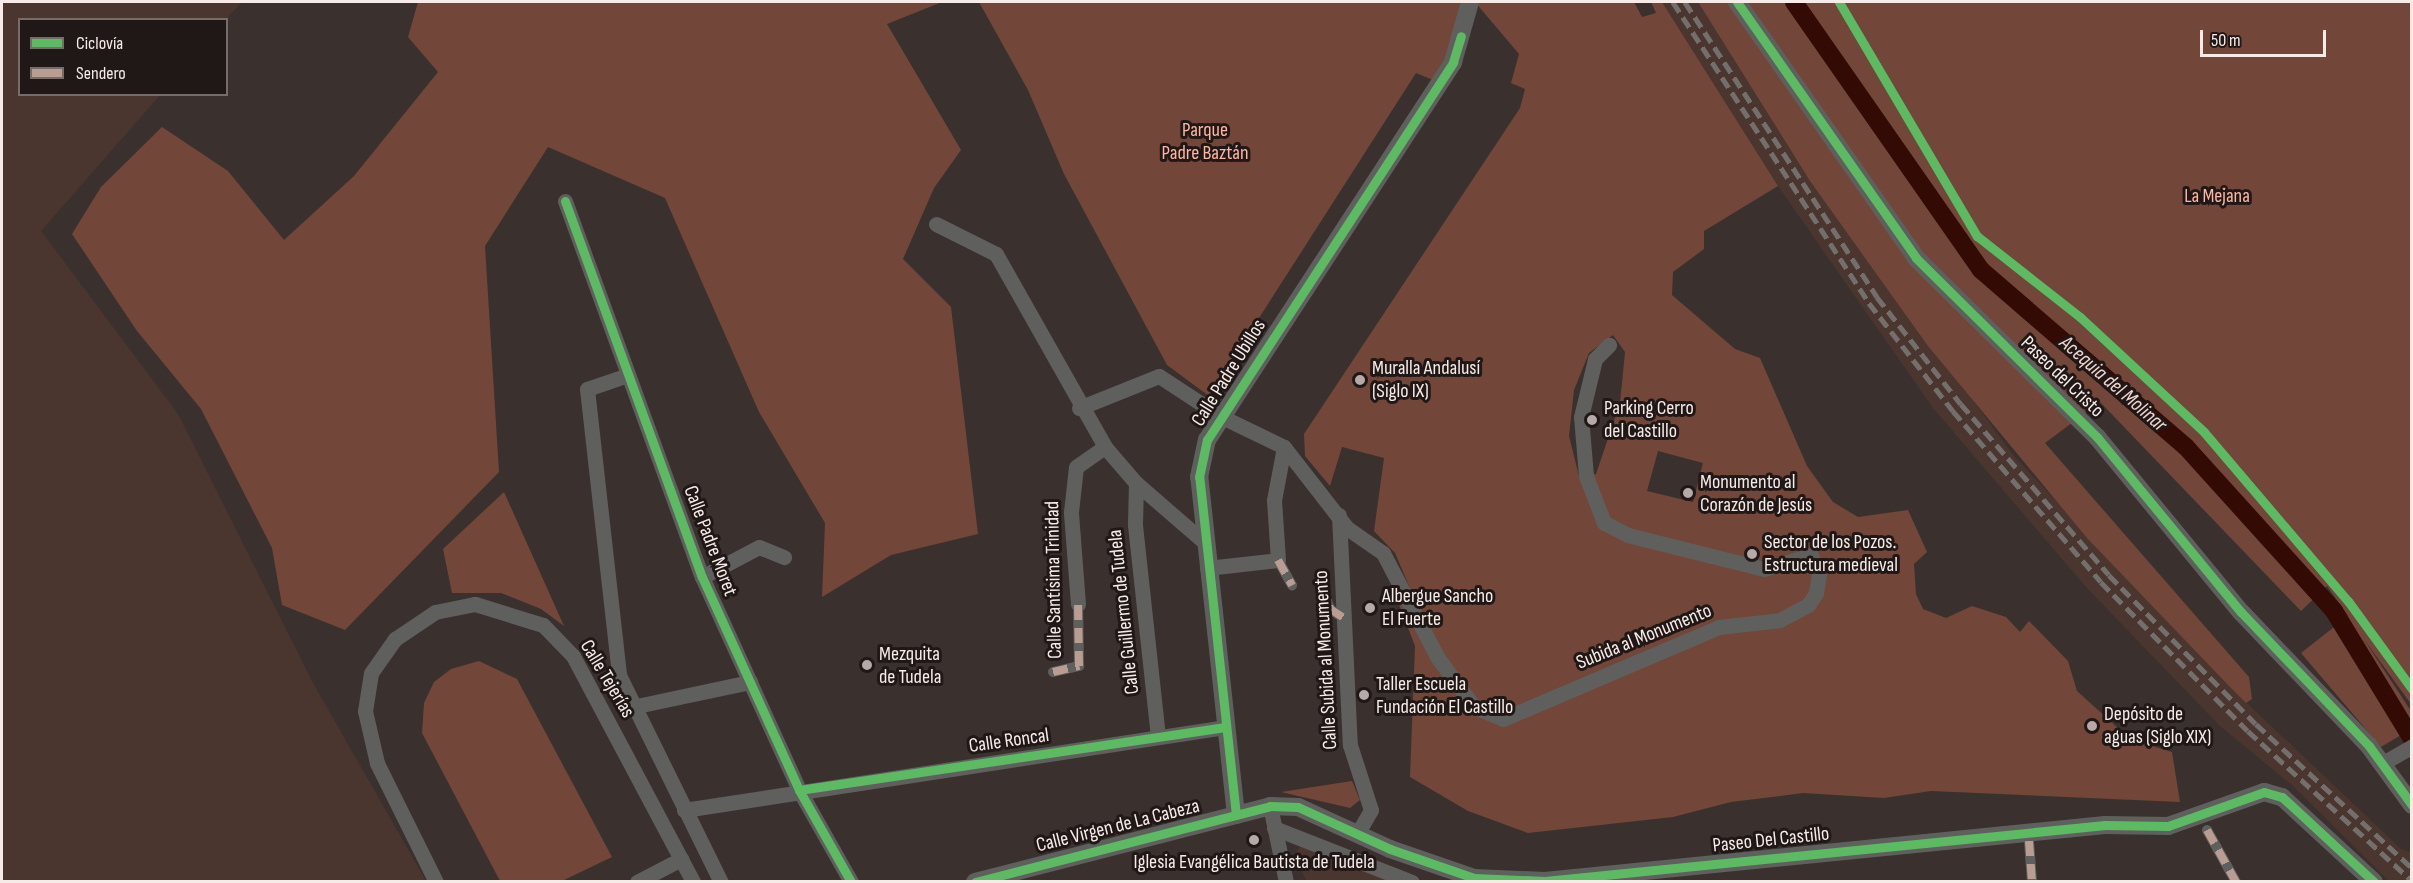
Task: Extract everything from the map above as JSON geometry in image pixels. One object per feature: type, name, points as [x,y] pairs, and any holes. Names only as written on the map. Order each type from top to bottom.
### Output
[{"type":"street","name":"Calle Padre Ubillos","points":[[1236,815],[1204,542],[1199,477],[1207,440],[1220,416],[1454,62],[1470,2]]},
{"type":"street","name":"Paseo del Cristo","points":[[1737,2],[1916,258],[2097,437],[2241,612],[2383,763],[2412,805]]},
{"type":"street","name":"Calle Padre Moret","points":[[565,201],[702,577],[799,790],[851,882]]},
{"type":"street","points":[[936,224],[996,254],[1079,408],[1105,447],[1136,483],[1204,542]]},
{"type":"street","name":"Subida al Monumento","points":[[1220,416],[1284,447],[1347,528],[1383,554],[1438,658],[1474,707],[1503,720],[1719,627],[1780,620],[1808,605],[1820,574],[1811,555],[1764,569],[1628,535],[1604,523],[1586,476],[1581,417],[1595,359],[1609,345]]},
{"type":"street","name":"Calle Tejerías","points":[[628,375],[587,389],[619,675],[632,707],[720,882]]},
{"type":"street","points":[[1079,408],[1159,376],[1220,416]]},
{"type":"street","name":"Calle Santísima Trinidad","points":[[1053,672],[1079,666],[1078,604],[1071,512],[1077,467],[1105,447]]},
{"type":"street","points":[[1284,447],[1274,500],[1278,560],[1292,585]]},
{"type":"street","name":"Calle Guillermo de Tudela","points":[[1136,483],[1135,525],[1158,737]]},
{"type":"street","name":"Calle Subida al Monumento","points":[[1339,515],[1350,745],[1371,810],[1359,831]]},
{"type":"street","points":[[702,577],[759,547],[784,557]]},
{"type":"street","points":[[1207,568],[1278,560]]},
{"type":"street","points":[[1320,585],[1330,609],[1344,618]]},
{"type":"street","name":"Calle Tejerías","points":[[436,882],[378,763],[365,711],[371,673],[395,639],[435,612],[475,604],[543,626],[573,656],[693,882]]},
{"type":"street","points":[[632,707],[750,682]]},
{"type":"street","name":"Calle Roncal","points":[[684,810],[799,790],[1225,727]]},
{"type":"street","points":[[2383,763],[2406,749]]},
{"type":"street","name":"Paseo Del Castillo","points":[[1270,806],[1298,807],[1359,831],[1390,849],[1474,878],[1545,881],[2105,825],[2168,826],[2264,792],[2282,797],[2374,882]]},
{"type":"street","points":[[1270,806],[1286,882]]},
{"type":"street","name":"Calle Virgen de La Cabeza","points":[[975,882],[996,879],[1270,806]]},
{"type":"street","points":[[1274,828],[1407,880]]},
{"type":"street","points":[[2207,830],[2236,882]]},
{"type":"street","points":[[2029,841],[2032,882]]},
{"type":"street","points":[[637,882],[681,858]]},
{"type":"shaded area","points":[[2,2],[242,2],[227,18],[18,18],[18,96],[159,96],[41,231],[178,414],[313,683],[426,881],[2,881]]},
{"type":"shaded area","points":[[1662,2],[1698,2],[1810,181],[2014,456],[2229,686],[2401,849],[2411,852],[2411,881],[2389,881],[2293,786],[2220,726],[2086,587],[1933,408],[1778,186]]},
{"type":"shaded area","points":[[1301,845],[1395,882],[1307,881],[1293,857]]},
{"type":"green space","points":[[418,2],[942,2],[887,24],[961,150],[934,188],[903,259],[951,307],[978,534],[891,555],[822,597],[825,523],[759,412],[665,198],[548,147],[485,246],[499,472],[345,630],[282,605],[272,548],[201,409],[137,331],[72,234],[101,187],[162,127],[228,171],[284,240],[354,176],[438,72],[408,37]]},
{"type":"green space","name":"Parque Padre Baztán","points":[[979,2],[1468,2],[1438,82],[1416,73],[1209,396],[1167,365],[1064,174],[1028,90]]},
{"type":"green space","points":[[1475,2],[1634,2],[1642,17],[1656,13],[1651,2],[1662,2],[1778,186],[1704,231],[1704,249],[1673,272],[1672,295],[1735,349],[1760,358],[1807,466],[1833,502],[1858,517],[1908,510],[1927,552],[1914,564],[1916,594],[1923,609],[1946,618],[1972,606],[2006,617],[2020,632],[2029,621],[2068,661],[2077,691],[2130,739],[2172,752],[2180,802],[1931,791],[1884,798],[1803,793],[1731,802],[1673,817],[1528,833],[1468,811],[1410,777],[1415,646],[1395,594],[1412,593],[1395,553],[1374,531],[1384,458],[1342,447],[1330,486],[1305,456],[1304,434],[1520,108],[1525,89],[1511,83],[1519,54]],"holes":[[[1613,335],[1625,352],[1620,403],[1596,474],[1579,476],[1569,436],[1574,390],[1589,353]],[[1658,451],[1703,463],[1693,502],[1647,491]]]},
{"type":"green space","name":"La Mejana","points":[[1698,2],[2411,2],[2411,704],[2363,638],[2411,711],[2411,729],[2381,747],[2301,653],[2348,616],[2327,586],[2301,611],[2100,402],[2045,443],[2249,677],[2252,699],[2246,703],[2229,686],[2087,538],[1928,346],[1810,181]]},
{"type":"green space","points":[[504,492],[564,626],[541,609],[501,593],[452,593],[443,549]]},
{"type":"green space","points":[[479,661],[517,679],[612,857],[562,881],[500,881],[422,733],[424,703],[434,682],[451,669]]},
{"type":"green space","points":[[1352,781],[1360,800],[1350,808],[1281,792]]},
{"type":"waterway","name":"Acequia del Molinar","points":[[1794,2],[1981,270],[2186,447],[2334,611],[2412,739]]},
{"type":"railway","points":[[1673,2],[1869,303],[1953,411],[2101,582],[2248,731],[2412,881]]},
{"type":"railway","points":[[1685,2],[1877,297],[1961,404],[2109,575],[2256,724],[2412,868]]},
{"type":"marked path","points":[[1278,560],[1292,585]]},
{"type":"marked path","points":[[1320,585],[1330,609],[1344,618]]},
{"type":"marked path","points":[[1053,672],[1079,666],[1078,604]]},
{"type":"marked path","points":[[2207,830],[2236,882]]},
{"type":"marked path","points":[[2029,841],[2032,882]]},
{"type":"cycle path","points":[[1737,2],[1916,258],[2097,437],[2241,612],[2369,746],[2412,805]]},
{"type":"cycle path","points":[[1839,2],[1977,236],[2080,317],[2204,432],[2348,601],[2412,689]]},
{"type":"cycle path","points":[[1236,815],[1199,477],[1207,440],[1453,62],[1461,36]]},
{"type":"cycle path","points":[[565,201],[702,577],[799,790],[851,882]]},
{"type":"cycle path","points":[[799,790],[1225,727]]},
{"type":"cycle path","points":[[975,882],[1270,806],[1298,807],[1390,849],[1474,878],[1545,881],[2105,825],[2168,826],[2264,792],[2282,797],[2374,882]]},
{"type":"place","name":"Muralla Andalusí (Siglo IX)","points":[[1360,380]]},
{"type":"place","name":"Parking Cerro del Castillo","points":[[1592,420]]},
{"type":"place","name":"Monumento al Corazón de Jesús","points":[[1688,493]]},
{"type":"place","name":"Sector de los Pozos. Estructura medieval","points":[[1752,554]]},
{"type":"place","name":"Albergue Sancho El Fuerte","points":[[1370,608]]},
{"type":"place","name":"Mezquita de Tudela","points":[[867,665]]},
{"type":"place","name":"Taller Escuela Fundación El Castillo","points":[[1364,695]]},
{"type":"place","name":"Depósito de aguas (Siglo XIX)","points":[[2092,726]]},
{"type":"place","name":"Iglesia Evangélica Bautista de Tudela","points":[[1254,840]]}]
